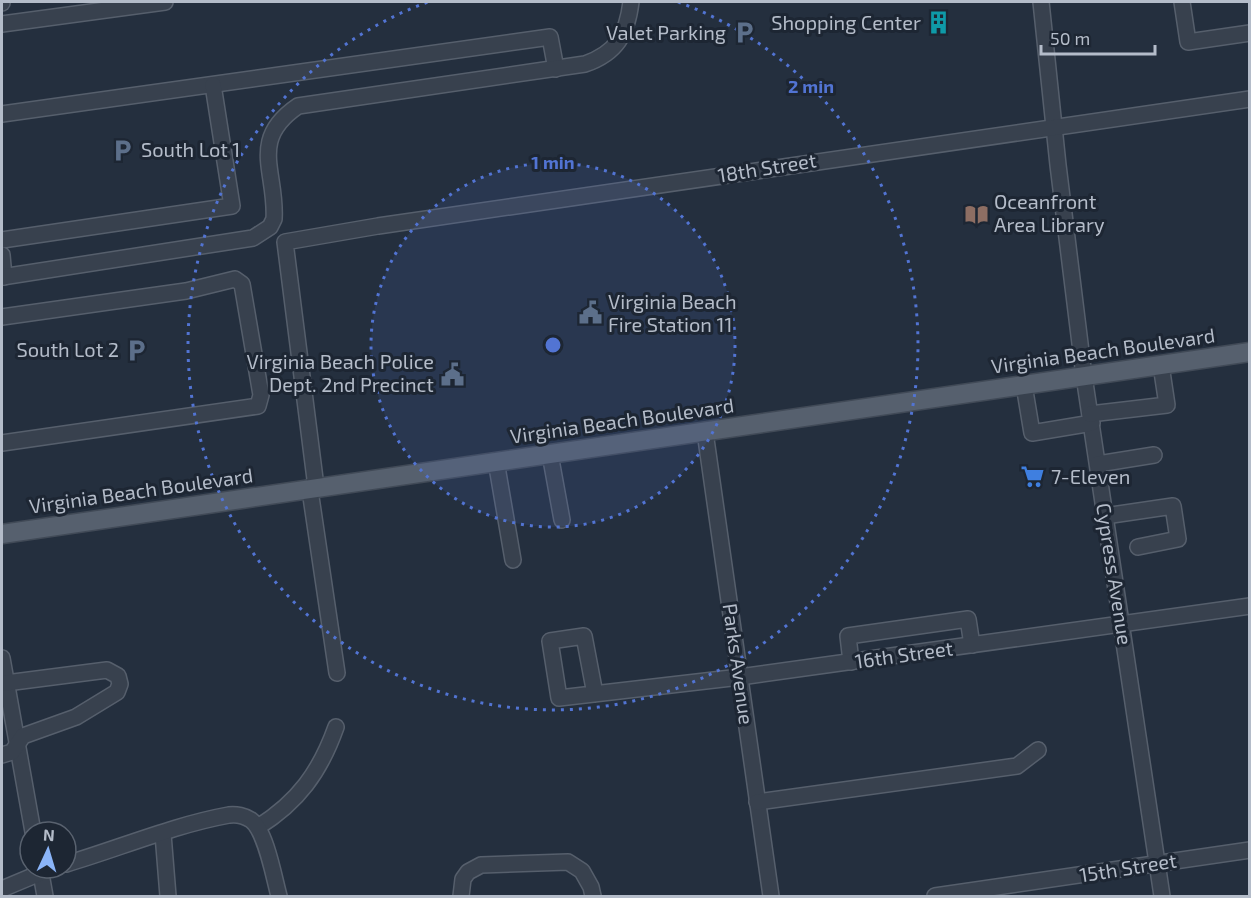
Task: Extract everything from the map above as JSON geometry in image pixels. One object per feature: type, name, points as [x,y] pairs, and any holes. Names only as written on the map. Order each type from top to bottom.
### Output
[{"type":"main road","name":"Virginia Beach Boulevard","points":[[2,534],[1250,352]]},
{"type":"street","points":[[2,24],[165,2]]},
{"type":"street","points":[[2,255],[3,277],[253,238],[261,234],[274,219],[268,144],[272,131],[298,106],[585,64],[603,58],[615,48],[629,16],[631,2]]},
{"type":"street","name":"Cypress Avenue","points":[[1041,2],[1084,376],[1162,897]]},
{"type":"street","points":[[1182,2],[1188,42],[1250,33]]},
{"type":"street","points":[[2,114],[550,37],[556,69]]},
{"type":"street","points":[[2,240],[232,206],[213,85]]},
{"type":"street","name":"18th Street","points":[[312,489],[315,479],[285,242],[378,226],[1250,99]]},
{"type":"street","points":[[2,317],[186,291],[235,279],[243,284],[261,395],[258,406],[2,443]]},
{"type":"street","points":[[1024,385],[1032,433],[1167,405],[1161,365]]},
{"type":"street","name":"Parks Avenue","points":[[705,432],[771,897]]},
{"type":"street","points":[[550,454],[562,520]]},
{"type":"street","points":[[1098,464],[1154,455]]},
{"type":"street","points":[[496,461],[513,560]]},
{"type":"street","points":[[312,489],[311,496],[337,673]]},
{"type":"street","points":[[1106,516],[1173,506],[1178,539],[1138,546]]},
{"type":"street","name":"16th Street","points":[[595,694],[584,636],[550,641],[558,698],[595,694],[740,677],[1250,606]]},
{"type":"street","points":[[851,662],[848,636],[968,619],[972,645]]},
{"type":"street","points":[[2,658],[31,820]]},
{"type":"street","points":[[2,754],[12,752],[18,747],[23,736],[76,717],[117,692],[120,684],[118,676],[107,670],[6,683]]},
{"type":"street","points":[[258,827],[278,815],[304,789],[318,770],[336,727]]},
{"type":"street","points":[[757,802],[1017,766],[1038,750]]},
{"type":"street","points":[[78,860],[231,815],[250,820],[258,827],[279,897]]},
{"type":"street","points":[[163,834],[168,897]]},
{"type":"street","name":"15th Street","points":[[935,897],[1250,850]]},
{"type":"street","points":[[461,897],[463,879],[477,867],[568,862],[582,870],[591,887],[593,897]]},
{"type":"street","points":[[2,889],[21,880]]},
{"type":"street","points":[[44,880],[45,897]]},
{"type":"place","name":"Shopping Center","points":[[939,23]]},
{"type":"place","name":"Valet Parking","points":[[744,33]]},
{"type":"place","name":"South Lot 1","points":[[123,150]]},
{"type":"place","name":"Oceanfront Area Library","points":[[976,214]]},
{"type":"place","name":"Virginia Beach Fire Station 11","points":[[590,313]]},
{"type":"place","name":"South Lot 2","points":[[137,350]]},
{"type":"place","name":"Virginia Beach Police Dept. 2nd Precinct","points":[[452,374]]},
{"type":"place","name":"7-Eleven","points":[[1033,477]]}]
